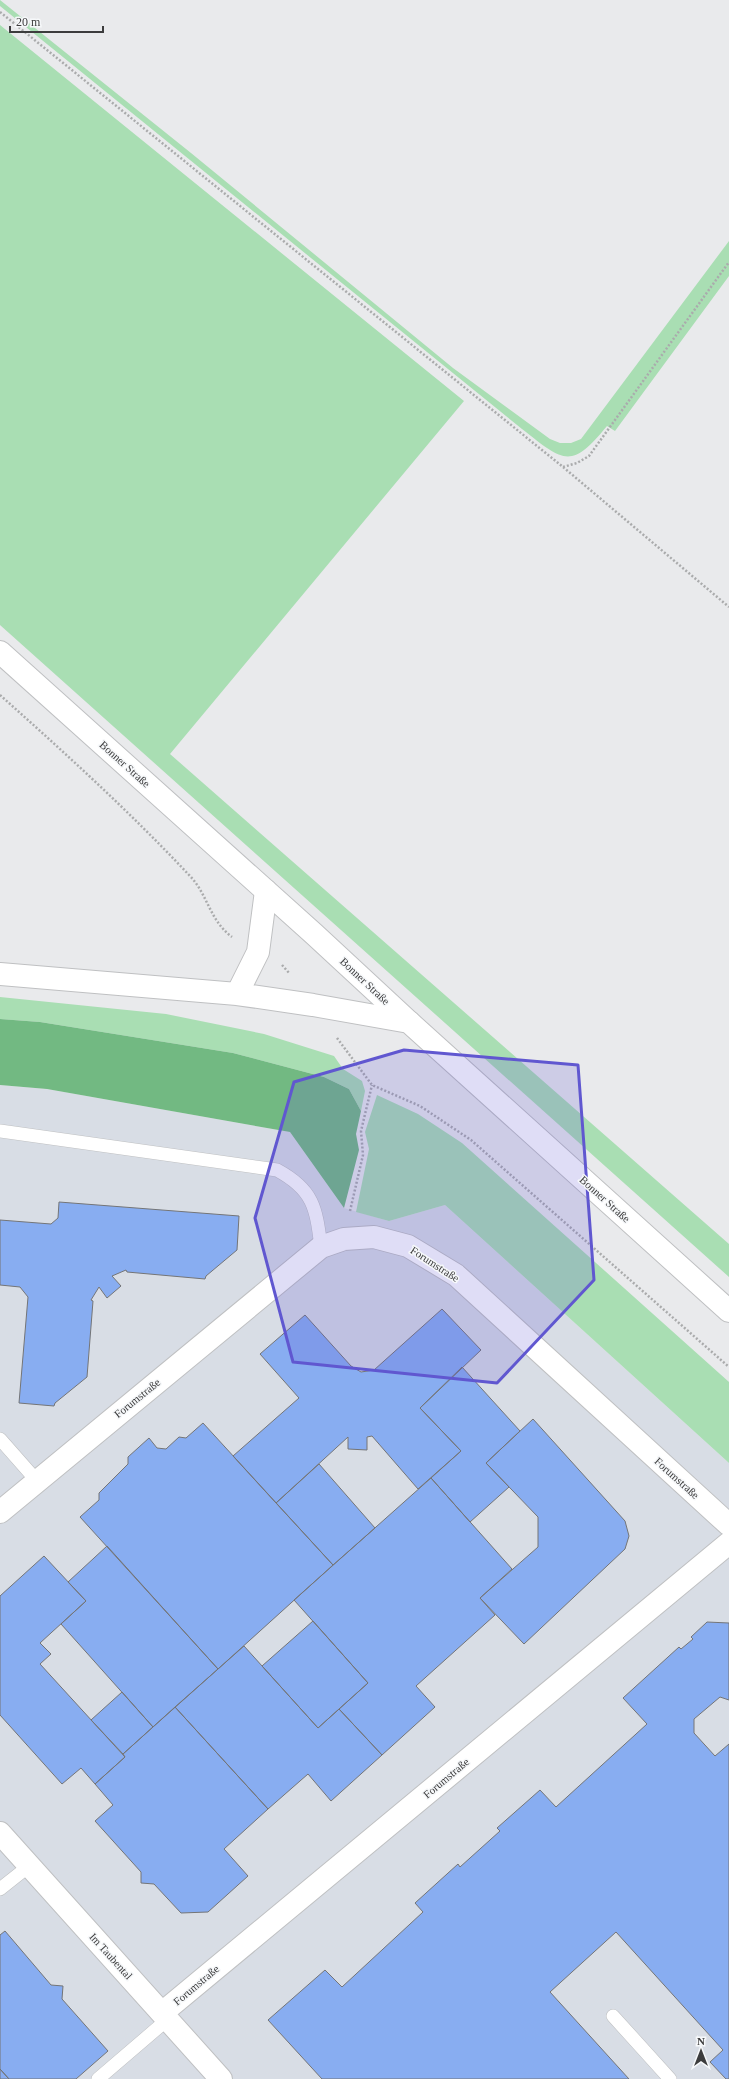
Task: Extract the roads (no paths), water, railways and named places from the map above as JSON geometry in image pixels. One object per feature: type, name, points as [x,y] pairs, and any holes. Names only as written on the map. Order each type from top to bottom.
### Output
[{"type":"street","name":"Bonner Straße","points":[[0,652],[729,1311]]},
{"type":"street","points":[[237,994],[258,952],[266,891]]},
{"type":"street","points":[[0,974],[237,994],[313,1005],[409,1022]]},
{"type":"street","name":"Forumstraße","points":[[0,1512],[321,1247],[344,1238],[374,1237],[408,1246],[456,1276],[729,1525]]},
{"type":"street","name":"Forumstraße","points":[[165,2016],[729,1543]]},
{"type":"street","name":"Im Taubental","points":[[0,1833],[221,2079]]},
{"type":"lane","points":[[0,1131],[277,1170],[294,1180],[308,1194],[317,1216],[321,1247]]},
{"type":"lane","points":[[0,1439],[37,1481]]},
{"type":"lane","points":[[0,1889],[29,1866]]},
{"type":"lane","points":[[98,2079],[165,2016]]},
{"type":"lane","points":[[613,2016],[670,2079]]}]
